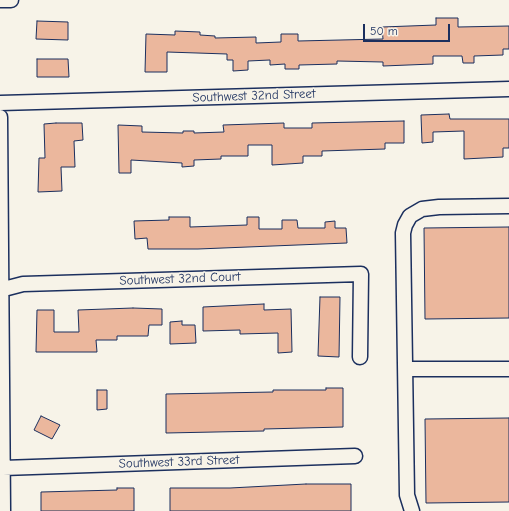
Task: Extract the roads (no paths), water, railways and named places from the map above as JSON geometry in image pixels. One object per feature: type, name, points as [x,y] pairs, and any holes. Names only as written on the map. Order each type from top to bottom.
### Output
[{"type":"street","points":[[0,0],[11,0]]},
{"type":"street","name":"Southwest 32nd Street","points":[[0,103],[509,89]]},
{"type":"street","points":[[0,116],[1,412],[3,511]]},
{"type":"street","points":[[412,511],[407,495],[403,233],[410,216],[422,209],[439,207],[509,206]]},
{"type":"street","name":"Southwest 32nd Court","points":[[1,289],[24,284],[361,274],[360,357]]},
{"type":"street","points":[[406,369],[509,369]]},
{"type":"street","name":"Southwest 33rd Street","points":[[3,468],[355,456]]}]
